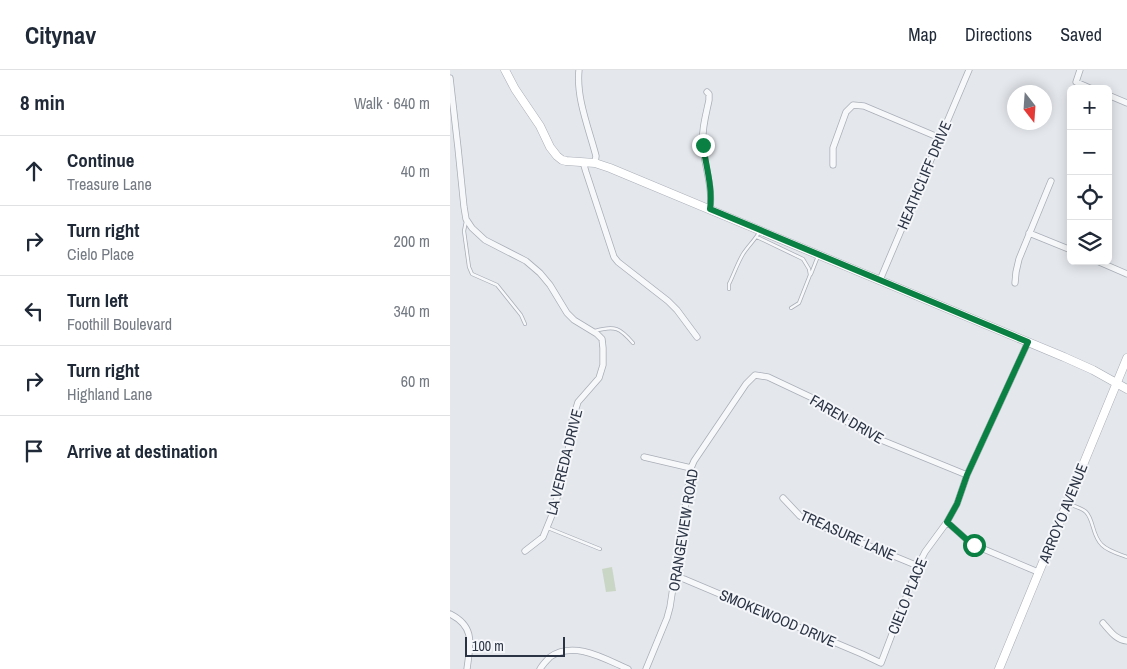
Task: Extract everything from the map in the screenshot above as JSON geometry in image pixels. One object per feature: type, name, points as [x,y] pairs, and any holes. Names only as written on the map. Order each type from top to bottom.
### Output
[{"type":"street","points":[[504,70],[540,126],[554,152],[562,160],[595,162],[710,209],[758,234],[818,254],[1028,342],[1093,370],[1127,389]]},
{"type":"street","points":[[579,70],[579,92],[596,156],[595,162]]},
{"type":"street","name":"HEATHCLIFF DRIVE","points":[[880,280],[969,70]]},
{"type":"street","points":[[1080,70],[1076,82],[1083,85]]},
{"type":"street","points":[[450,78],[466,219],[472,228],[485,240],[526,261],[540,273],[550,285],[567,313],[574,320],[593,331]]},
{"type":"street","points":[[707,92],[709,100],[703,145],[710,182],[712,201],[710,209]]},
{"type":"street","points":[[1112,97],[1127,103]]},
{"type":"street","points":[[833,165],[834,148],[846,112],[853,105],[864,106],[940,138]]},
{"type":"street","points":[[583,162],[614,257],[668,301],[697,337]]},
{"type":"street","points":[[1015,283],[1019,259],[1052,181]]},
{"type":"street","points":[[1030,233],[1067,248]]},
{"type":"street","points":[[1106,265],[1127,274]]},
{"type":"street","name":"LA VEREDA DRIVE","points":[[525,551],[543,537],[552,515],[566,467],[572,421],[578,402],[599,378],[603,365],[602,339],[593,331]]},
{"type":"street","name":"CIELO PLACE","points":[[881,663],[918,566],[925,552],[947,522],[957,504],[967,475],[1028,342]]},
{"type":"street","name":"ARROYO AVENUE","points":[[999,669],[1127,358]]},
{"type":"street","name":"FAREN DRIVE","points":[[755,375],[768,377],[821,402],[846,422],[869,435],[967,475]]},
{"type":"street","name":"ORANGEVIEW ROAD","points":[[646,669],[670,607],[691,468],[746,384],[755,375]]},
{"type":"street","points":[[644,457],[691,468]]},
{"type":"street","name":"TREASURE LANE","points":[[783,498],[800,516],[918,566]]},
{"type":"street","points":[[947,522],[974,545],[1038,572]]},
{"type":"street","name":"SMOKEWOOD DRIVE","points":[[675,576],[881,663]]},
{"type":"street","points":[[450,614],[460,619],[466,626],[470,637],[467,669]]},
{"type":"street","points":[[1103,623],[1119,640],[1127,641]]},
{"type":"street","points":[[540,669],[556,653],[572,650],[589,653],[628,669]]},
{"type":"lane","points":[[466,219],[464,231],[468,262],[472,274],[497,285],[521,315],[525,324]]},
{"type":"lane","points":[[729,289],[729,284],[742,256],[758,234],[803,260],[809,269],[810,275]]},
{"type":"lane","points":[[791,308],[799,303],[818,254]]},
{"type":"lane","points":[[593,331],[612,328],[619,329],[633,343]]},
{"type":"lane","points":[[1067,504],[1088,513],[1094,535],[1102,545],[1127,557]]},
{"type":"lane","points":[[547,527],[565,536],[600,548]]},
{"type":"green space","points":[[612,567],[616,591],[606,592],[602,569]]},
{"type":"route","points":[[703,145],[710,182],[712,201],[710,209],[1028,342],[967,475],[957,504],[947,522],[974,545]]}]
